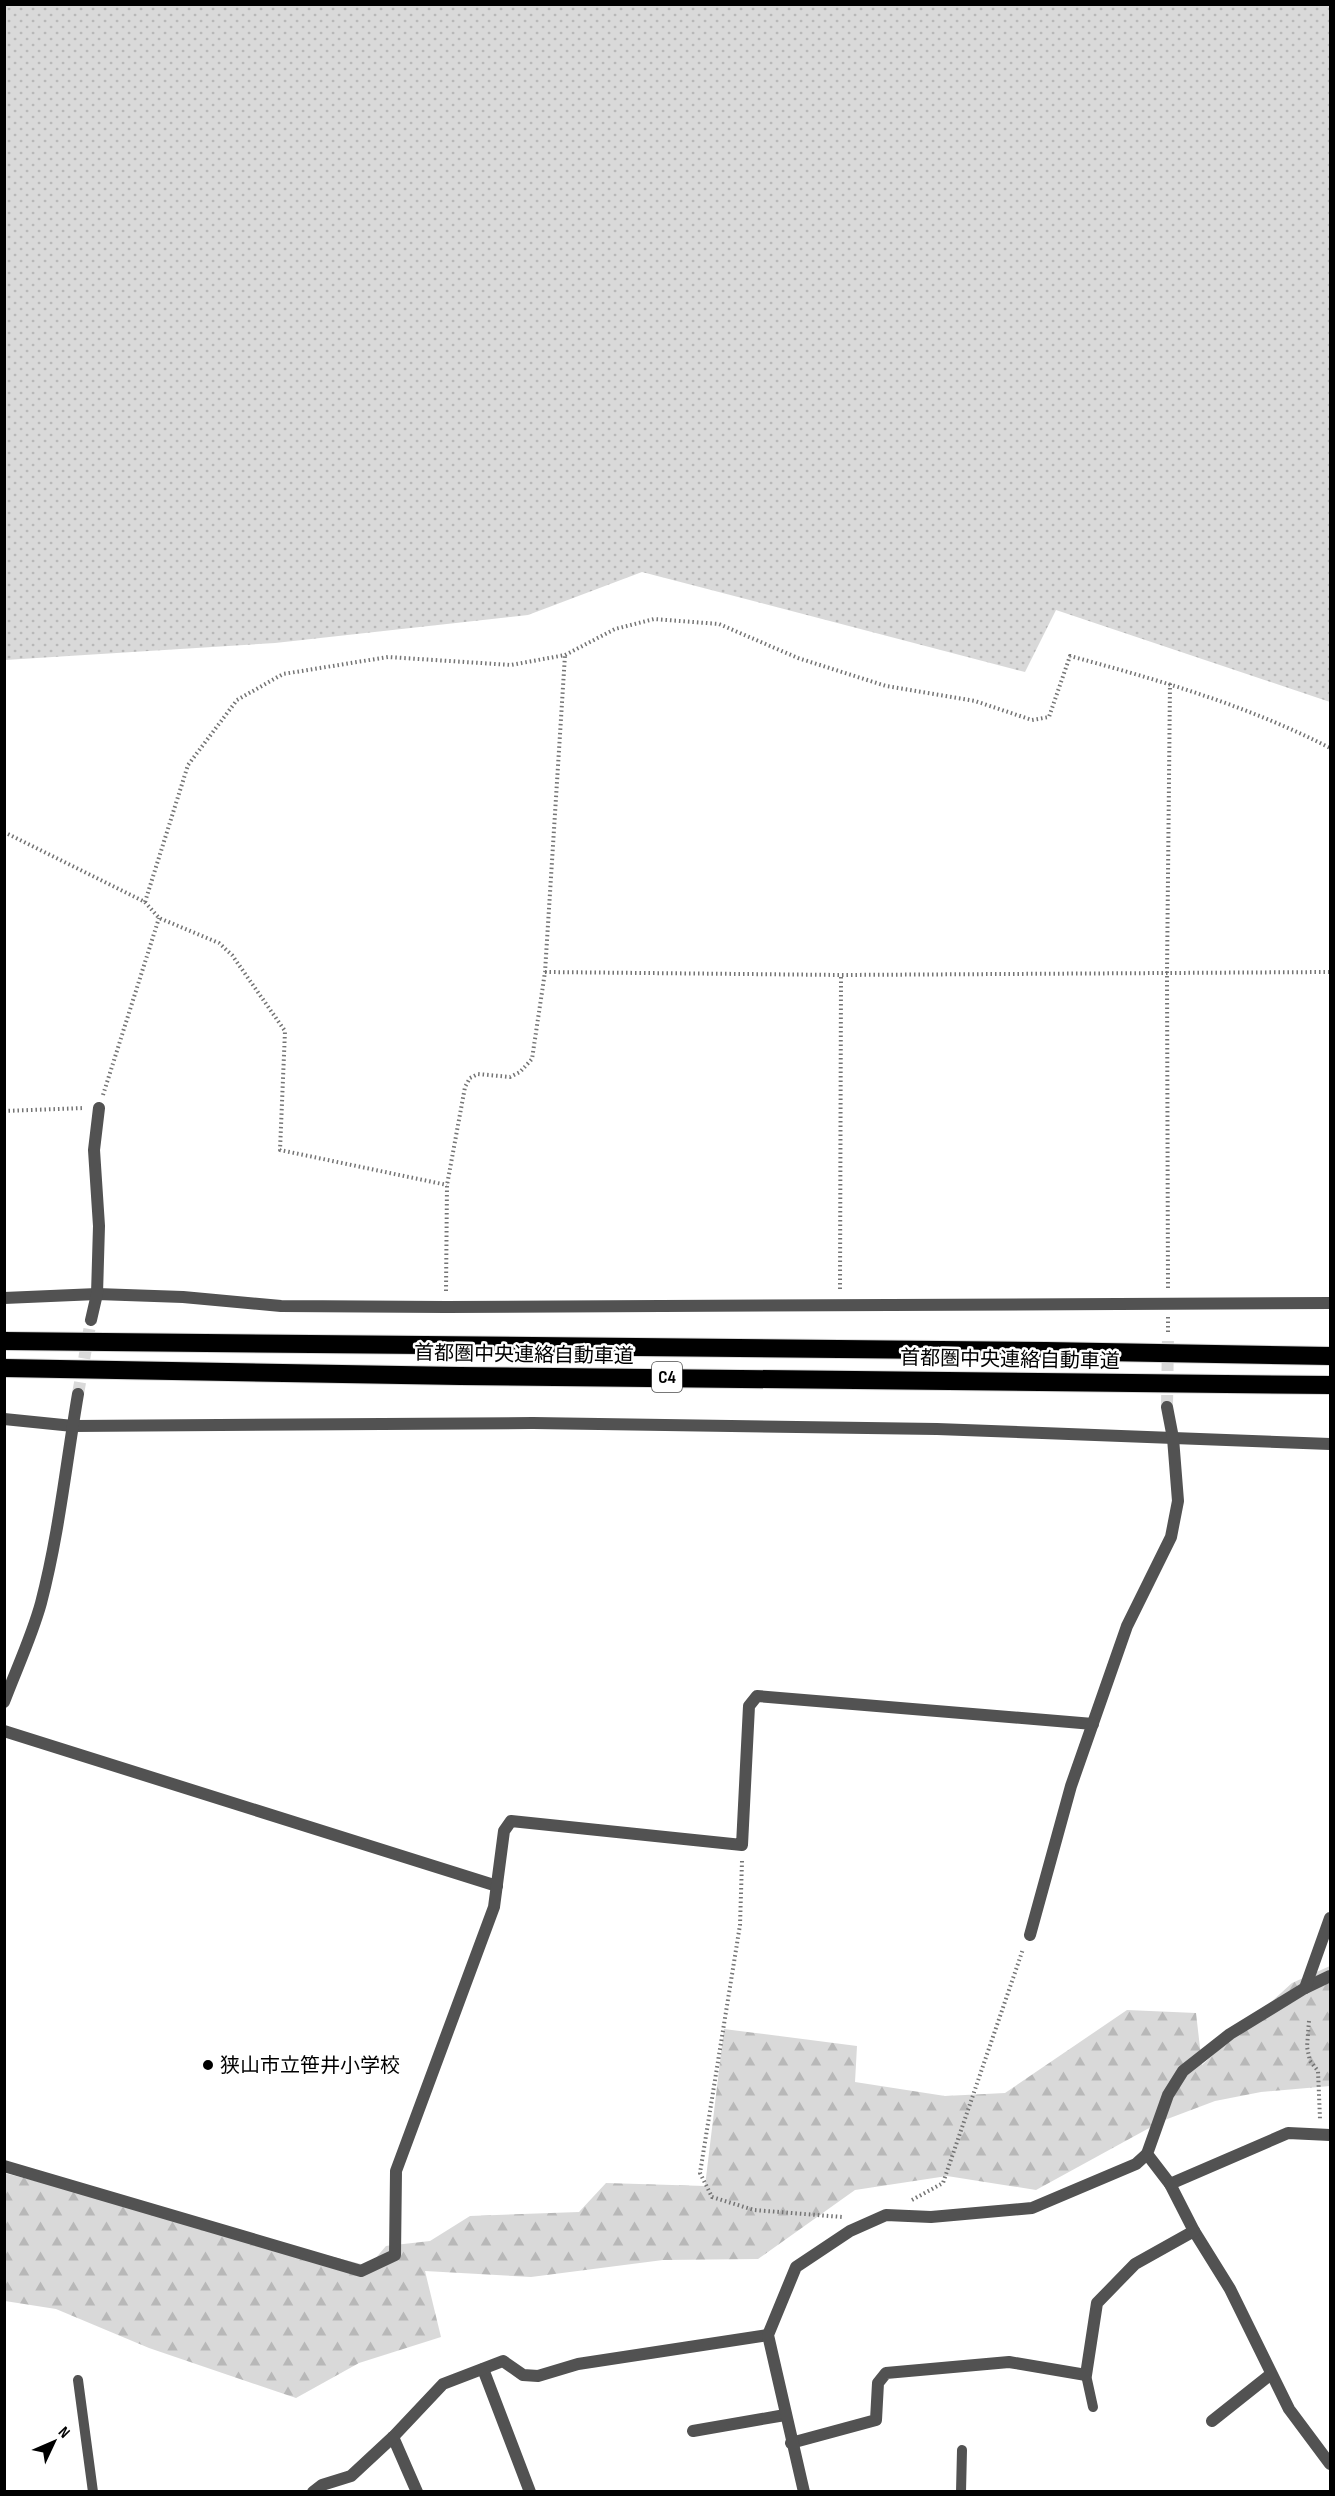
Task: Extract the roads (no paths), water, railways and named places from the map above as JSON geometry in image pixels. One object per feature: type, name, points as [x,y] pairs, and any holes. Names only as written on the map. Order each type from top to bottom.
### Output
[{"type":"highway","name":"首都圏中央連絡自動車道","points":[[4,1341],[1330,1356]]},
{"type":"highway","name":"首都圏中央連絡自動車道","points":[[4,1368],[460,1376],[1330,1385]]},
{"type":"street","points":[[91,1320],[97,1294],[99,1226],[94,1150],[99,1108]]},
{"type":"street","points":[[4,1298],[97,1294],[183,1297],[281,1306],[446,1307],[1330,1303]]},
{"type":"street","points":[[4,1702],[40,1605],[58,1526],[78,1394]]},
{"type":"street","points":[[1030,1935],[1071,1786],[1127,1626],[1171,1537],[1178,1501],[1173,1438],[1167,1407]]},
{"type":"street","points":[[4,1419],[73,1426],[533,1423],[937,1430],[1330,1444]]},
{"type":"street","points":[[4,2166],[361,2271],[395,2255],[396,2171],[494,1907],[504,1831],[511,1821],[742,1845],[750,1706],[757,1695],[1093,1724]]},
{"type":"street","points":[[4,1731],[496,1886]]},
{"type":"street","points":[[1305,1988],[1330,1918]]},
{"type":"street","points":[[804,2492],[768,2335],[796,2267],[850,2231],[880,2217],[931,2217],[1032,2208],[1136,2164],[1147,2154],[1168,2095],[1183,2071],[1230,2034],[1305,1988],[1330,1976]]},
{"type":"street","points":[[1170,2184],[1288,2133],[1326,2134]]},
{"type":"street","points":[[1147,2154],[1170,2184],[1194,2231],[1230,2289],[1270,2375],[1289,2409],[1330,2464]]},
{"type":"street","points":[[791,2443],[876,2420],[878,2383],[886,2373],[1009,2362],[1086,2375],[1097,2303],[1135,2264],[1194,2231]]},
{"type":"street","points":[[314,2492],[322,2485],[351,2476],[393,2437],[443,2384],[503,2361],[523,2374],[538,2376],[578,2364],[768,2335]]},
{"type":"street","points":[[483,2369],[530,2492]]},
{"type":"street","points":[[1212,2421],[1270,2375]]},
{"type":"street","points":[[693,2431],[785,2415]]},
{"type":"street","points":[[393,2437],[417,2492]]},
{"type":"lane","points":[[1086,2375],[1093,2407]]},
{"type":"lane","points":[[78,2380],[93,2492]]},
{"type":"lane","points":[[961,2492],[962,2450]]},
{"type":"tunnel","points":[[78,1394],[91,1320]]},
{"type":"tunnel","points":[[1167,1407],[1168,1335]]},
{"type":"place","name":"狭山市立笹井小学校","points":[[208,2065]]}]
